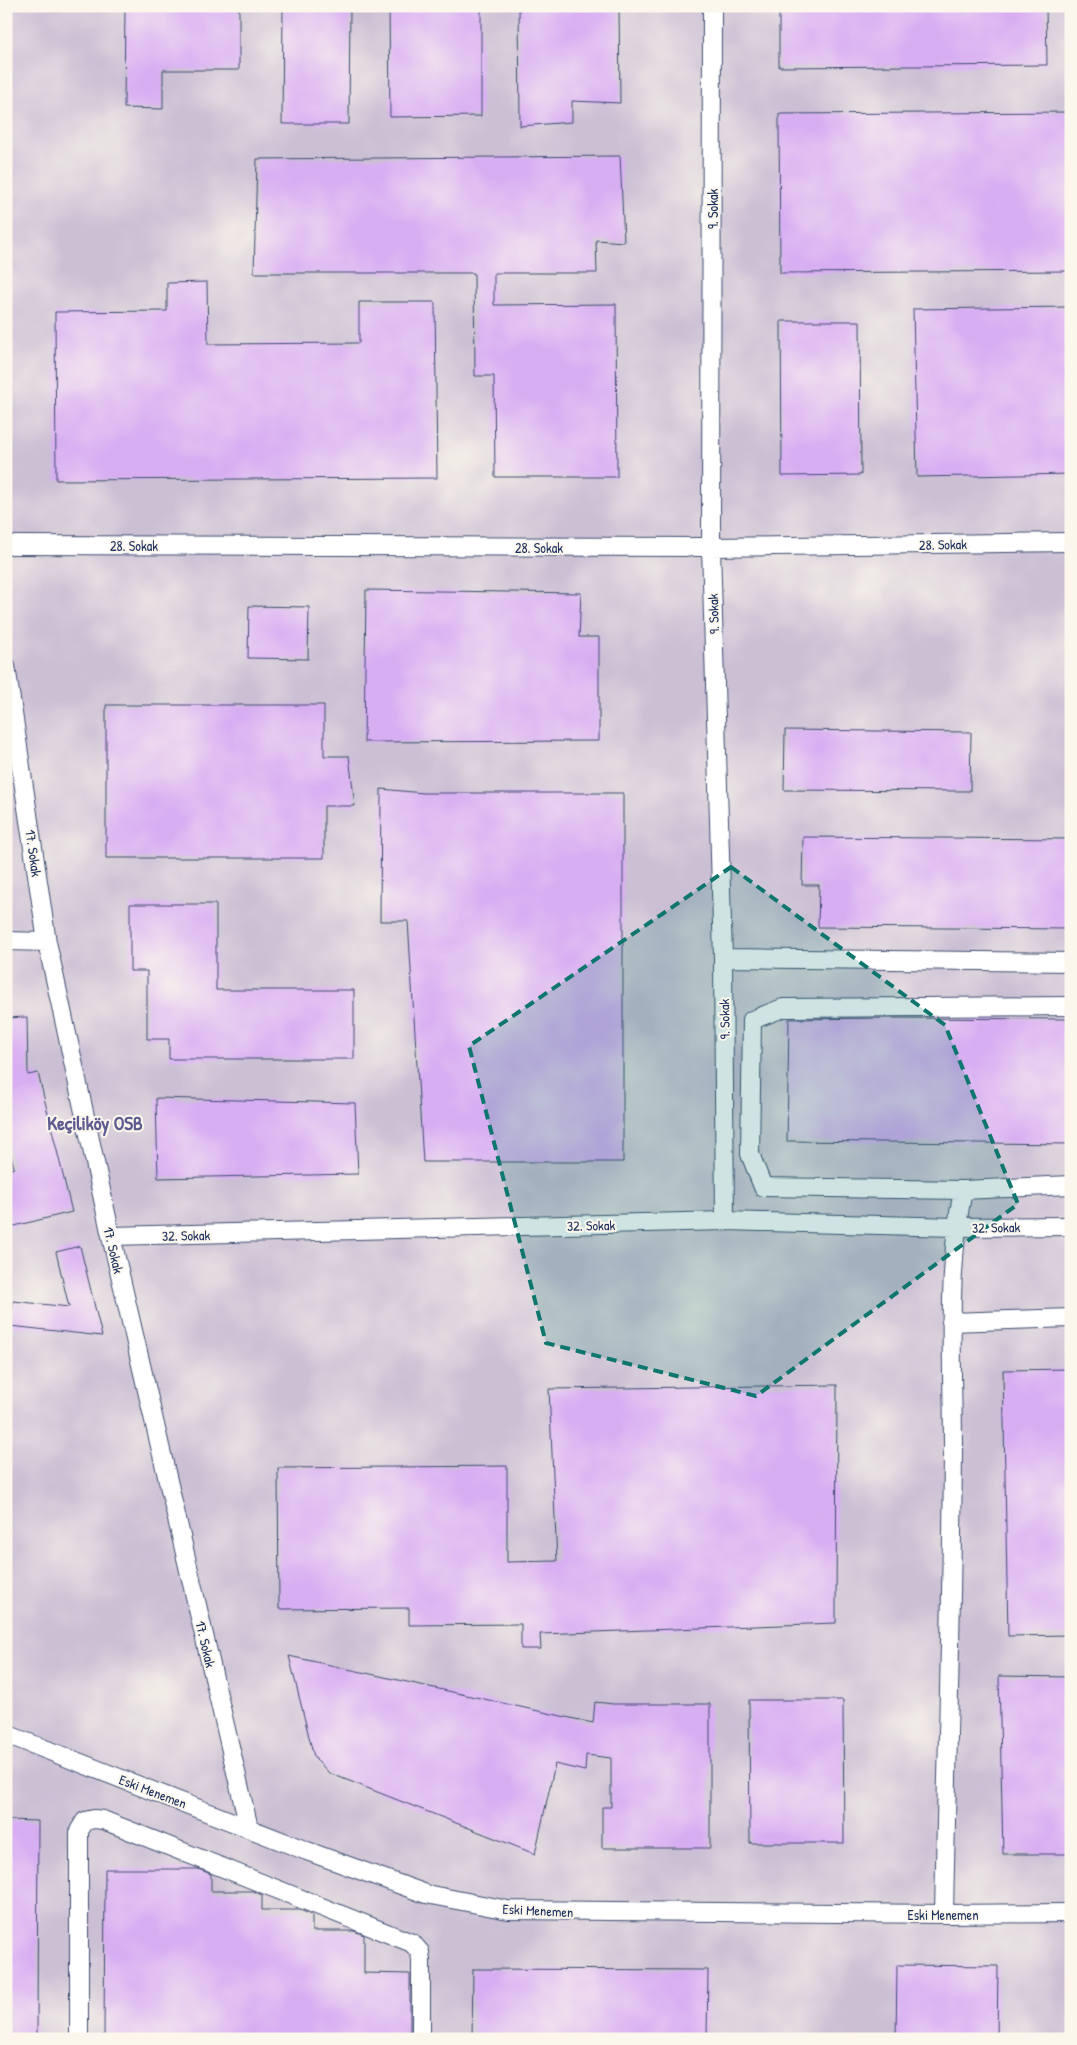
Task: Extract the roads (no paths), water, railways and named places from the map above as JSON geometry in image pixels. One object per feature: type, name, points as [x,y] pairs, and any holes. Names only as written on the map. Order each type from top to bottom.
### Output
[{"type":"street","name":"9. Sokak","points":[[712,6],[711,547],[723,958],[725,1221]]},
{"type":"street","name":"28. Sokak","points":[[6,545],[711,547],[1071,542]]},
{"type":"street","name":"17. Sokak","points":[[6,666],[47,942],[111,1236],[249,1828]]},
{"type":"street","points":[[6,941],[47,942]]},
{"type":"street","points":[[723,958],[1071,962]]},
{"type":"street","points":[[1071,1006],[783,1008],[752,1020],[750,1154],[763,1187],[963,1190],[1071,1185]]},
{"type":"street","points":[[944,1914],[952,1449],[951,1322],[956,1227],[963,1190]]},
{"type":"street","name":"32. Sokak","points":[[111,1236],[725,1221],[956,1227],[1071,1226]]},
{"type":"street","points":[[951,1322],[1071,1318]]},
{"type":"street","name":"Eski Menemen","points":[[6,1734],[426,1894],[508,1910],[944,1914],[1071,1913]]},
{"type":"street","points":[[80,2039],[79,1831],[84,1821],[94,1819],[103,1820],[412,1942],[420,1952],[422,1961],[421,2039]]},
{"type":"district","name":"Keçiliköy OSB","points":[[95,1123]]}]
